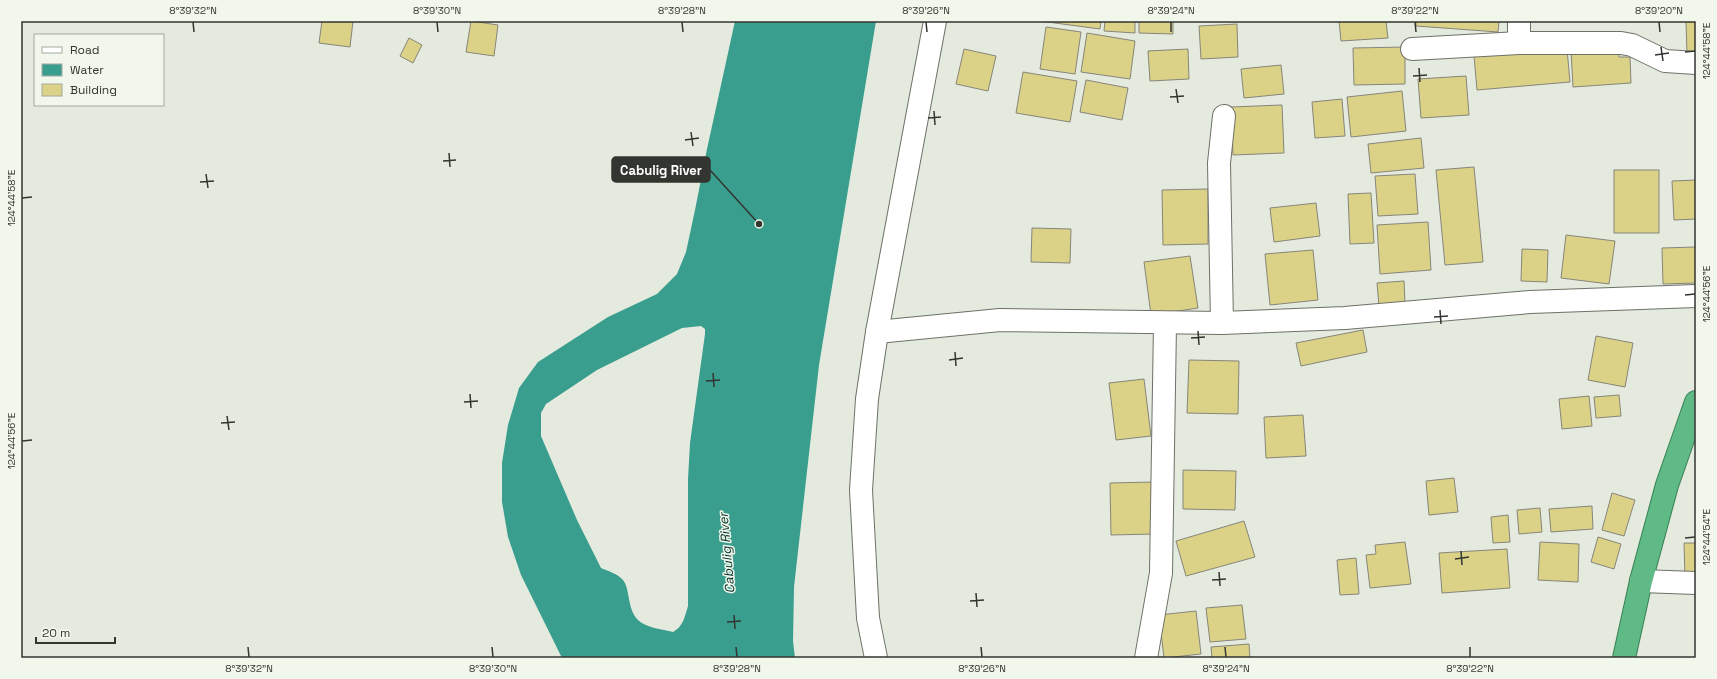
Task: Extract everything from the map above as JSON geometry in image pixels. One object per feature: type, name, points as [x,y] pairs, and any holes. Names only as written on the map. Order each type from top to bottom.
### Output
[{"type":"highway","points":[[1624,658],[1641,581],[1668,485],[1696,402]]},
{"type":"street","points":[[876,658],[868,618],[861,490],[867,399],[877,332],[935,21]]},
{"type":"street","points":[[1519,21],[1519,43]]},
{"type":"street","points":[[1412,48],[1519,43],[1621,43],[1632,45],[1665,61],[1696,63]]},
{"type":"street","points":[[1222,323],[1219,163],[1224,116]]},
{"type":"street","points":[[877,332],[1000,320],[1165,324],[1222,323],[1345,318],[1530,302],[1696,296]]},
{"type":"street","points":[[1146,658],[1161,572],[1165,324]]},
{"type":"street","points":[[1641,581],[1696,583]]},
{"type":"water","points":[[735,21],[876,21],[819,365],[794,587],[793,641],[795,658],[562,658],[521,575],[508,537],[502,502],[502,463],[508,425],[519,388],[538,362],[608,317],[657,294],[677,274],[686,252]],"holes":[[[701,326],[705,329],[690,443],[688,479],[688,606],[681,624],[673,632],[650,627],[641,623],[634,615],[630,605],[627,588],[623,580],[616,574],[601,568],[577,520],[541,436],[541,413],[546,404],[597,370],[682,328]]]},
{"type":"building","points":[[322,21],[353,21],[350,47],[319,43]]},
{"type":"building","points":[[471,21],[498,25],[494,56],[466,52]]},
{"type":"building","points":[[1040,21],[1101,21],[1100,29]]},
{"type":"building","points":[[1105,21],[1135,21],[1135,33],[1104,31]]},
{"type":"building","points":[[1139,21],[1173,21],[1173,34],[1139,33]]},
{"type":"building","points":[[1339,21],[1386,21],[1388,38],[1341,41]]},
{"type":"building","points":[[1416,21],[1499,21],[1498,32],[1416,26]]},
{"type":"building","points":[[1686,21],[1696,21],[1696,54],[1687,54]]},
{"type":"building","points":[[1237,24],[1238,57],[1201,59],[1199,26]]},
{"type":"building","points":[[1046,27],[1081,32],[1075,74],[1040,69]]},
{"type":"building","points":[[1087,33],[1135,41],[1130,79],[1081,72]]},
{"type":"building","points":[[409,38],[422,45],[413,63],[400,56]]},
{"type":"building","points":[[1405,47],[1405,84],[1354,85],[1353,48]]},
{"type":"building","points":[[1619,48],[1619,57],[1630,57],[1631,83],[1573,87],[1571,51]]},
{"type":"building","points":[[964,49],[996,56],[988,91],[956,84]]},
{"type":"building","points":[[1188,49],[1189,79],[1150,81],[1148,51]]},
{"type":"building","points":[[1567,49],[1570,82],[1477,90],[1474,56]]},
{"type":"building","points":[[1281,65],[1284,94],[1244,98],[1241,69]]},
{"type":"building","points":[[1023,72],[1077,81],[1070,122],[1016,113]]},
{"type":"building","points":[[1466,76],[1469,115],[1421,118],[1418,79]]},
{"type":"building","points":[[1086,80],[1128,88],[1122,120],[1080,112]]},
{"type":"building","points":[[1402,91],[1406,131],[1351,137],[1347,97]]},
{"type":"building","points":[[1342,99],[1345,136],[1315,138],[1312,102]]},
{"type":"building","points":[[1282,105],[1284,153],[1233,155],[1231,107]]},
{"type":"building","points":[[1421,138],[1424,168],[1371,173],[1368,144]]},
{"type":"building","points":[[1474,167],[1483,262],[1445,265],[1436,170]]},
{"type":"building","points":[[1614,170],[1659,170],[1659,233],[1614,233]]},
{"type":"building","points":[[1415,174],[1418,214],[1378,216],[1375,176]]},
{"type":"building","points":[[1696,180],[1696,219],[1674,220],[1672,181]]},
{"type":"building","points":[[1208,189],[1208,244],[1163,245],[1162,190]]},
{"type":"building","points":[[1371,193],[1374,243],[1350,244],[1348,194]]},
{"type":"building","points":[[1316,203],[1320,236],[1274,242],[1270,208]]},
{"type":"building","points":[[1428,222],[1431,270],[1380,274],[1377,225]]},
{"type":"building","points":[[1032,228],[1071,229],[1070,263],[1031,262]]},
{"type":"building","points":[[1566,235],[1615,241],[1609,284],[1561,278]]},
{"type":"building","points":[[1696,247],[1696,283],[1663,284],[1662,248]]},
{"type":"building","points":[[1522,249],[1548,250],[1547,282],[1521,281]]},
{"type":"building","points":[[1313,250],[1318,300],[1270,305],[1265,254]]},
{"type":"building","points":[[1190,256],[1198,308],[1151,315],[1144,262]]},
{"type":"building","points":[[1404,281],[1405,304],[1379,306],[1377,283]]},
{"type":"building","points":[[1363,330],[1367,352],[1301,366],[1296,343]]},
{"type":"building","points":[[1596,336],[1633,343],[1625,387],[1588,380]]},
{"type":"building","points":[[1189,360],[1239,361],[1238,414],[1187,413]]},
{"type":"building","points":[[1144,379],[1151,436],[1116,440],[1109,383]]},
{"type":"building","points":[[1619,395],[1621,416],[1596,418],[1594,397]]},
{"type":"building","points":[[1589,396],[1592,426],[1562,429],[1559,399]]},
{"type":"building","points":[[1303,415],[1306,456],[1266,458],[1264,417]]},
{"type":"building","points":[[1183,470],[1236,471],[1235,510],[1183,509]]},
{"type":"building","points":[[1454,478],[1458,512],[1429,515],[1426,481]]},
{"type":"building","points":[[1154,482],[1155,534],[1111,535],[1110,483]]},
{"type":"building","points":[[1612,493],[1635,500],[1624,536],[1602,530]]},
{"type":"building","points":[[1592,506],[1593,529],[1551,532],[1549,509]]},
{"type":"building","points":[[1540,508],[1542,532],[1519,534],[1517,510]]},
{"type":"building","points":[[1508,515],[1510,542],[1493,543],[1491,517]]},
{"type":"building","points":[[1244,521],[1255,557],[1186,576],[1176,541]]},
{"type":"building","points":[[1598,537],[1621,544],[1614,569],[1591,562]]},
{"type":"building","points":[[1405,542],[1411,584],[1370,588],[1366,555],[1376,554],[1375,545]]},
{"type":"building","points":[[1540,542],[1579,544],[1578,582],[1538,580]]},
{"type":"building","points":[[1684,543],[1696,543],[1696,578],[1685,578]]},
{"type":"building","points":[[1507,549],[1510,588],[1442,593],[1439,553]]},
{"type":"building","points":[[1356,558],[1359,594],[1340,595],[1337,560]]},
{"type":"building","points":[[1242,605],[1246,639],[1210,642],[1206,608]]},
{"type":"building","points":[[1196,611],[1201,654],[1164,658],[1159,615]]},
{"type":"building","points":[[1249,644],[1250,658],[1212,658],[1211,647]]},
{"type":"place","name":"Cabulig River","points":[[759,224]]}]
